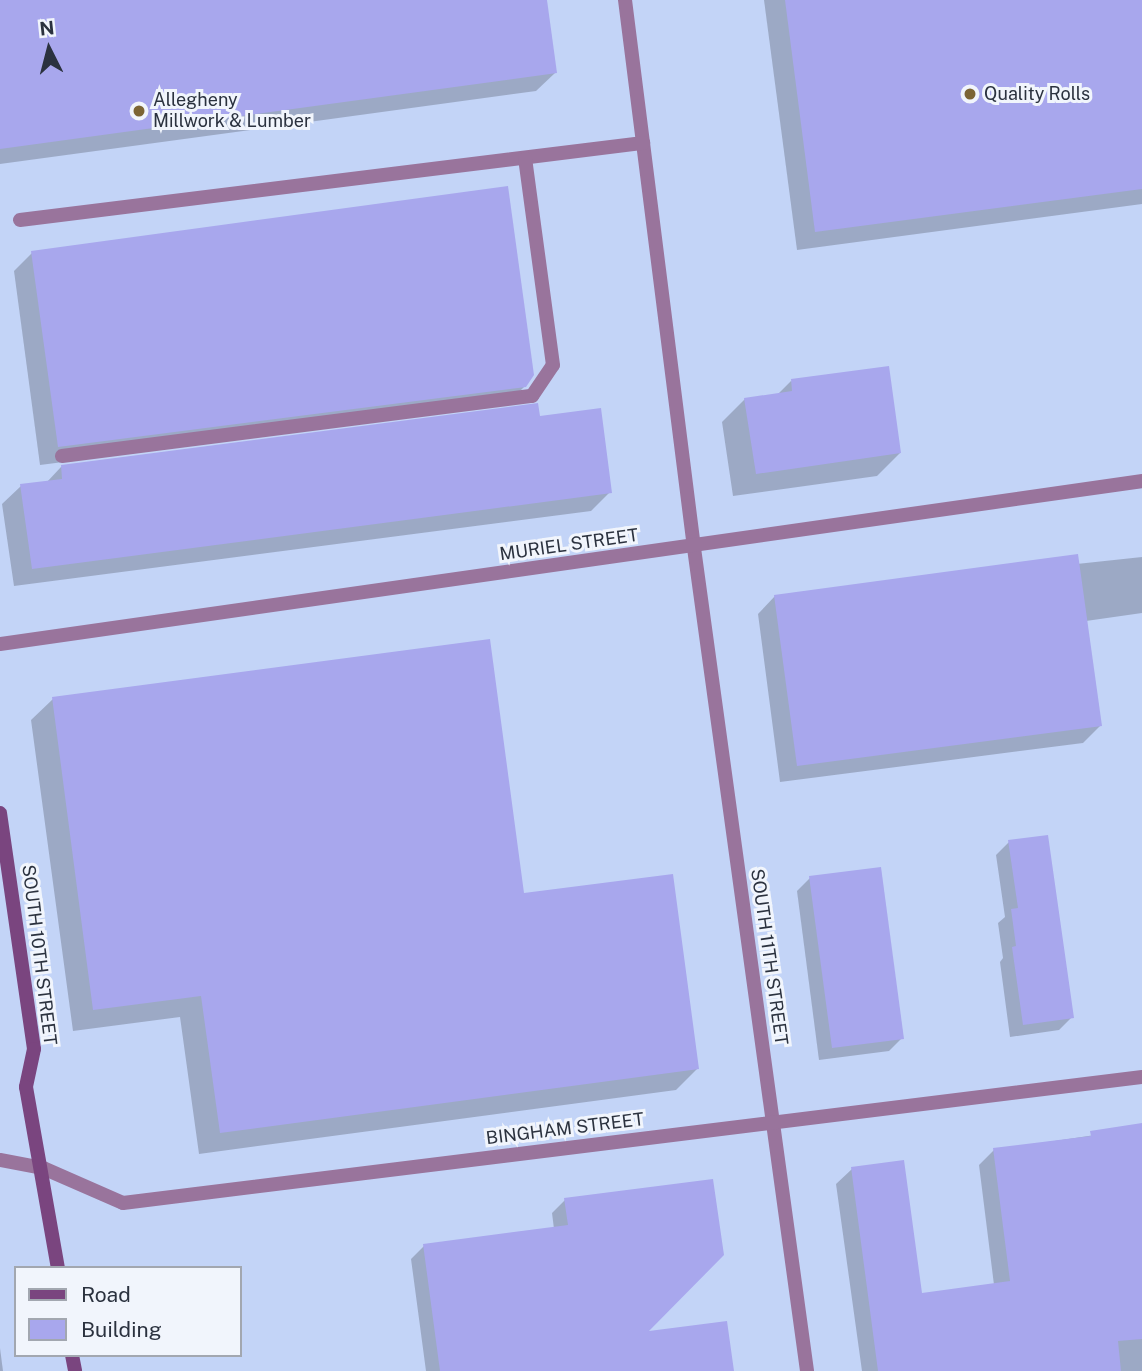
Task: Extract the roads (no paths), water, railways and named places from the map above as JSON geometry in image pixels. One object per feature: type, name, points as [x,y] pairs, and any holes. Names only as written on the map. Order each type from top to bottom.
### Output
[{"type":"main road","name":"SOUTH 10TH STREET","points":[[0,813],[34,1049],[26,1087],[43,1168],[58,1266]]},
{"type":"street","name":"SOUTH 11TH STREET","points":[[625,0],[694,548],[807,1371]]},
{"type":"street","points":[[20,220],[643,143]]},
{"type":"street","points":[[62,456],[532,396],[553,365],[525,159]]},
{"type":"street","name":"MURIEL STREET","points":[[0,644],[694,548],[1142,481]]},
{"type":"street","name":"BINGHAM STREET","points":[[0,1160],[43,1168],[122,1203],[1142,1077]]},
{"type":"place","name":"Quality Rolls","points":[[970,94]]},
{"type":"place","name":"Allegheny Millwork & Lumber","points":[[139,111]]}]
